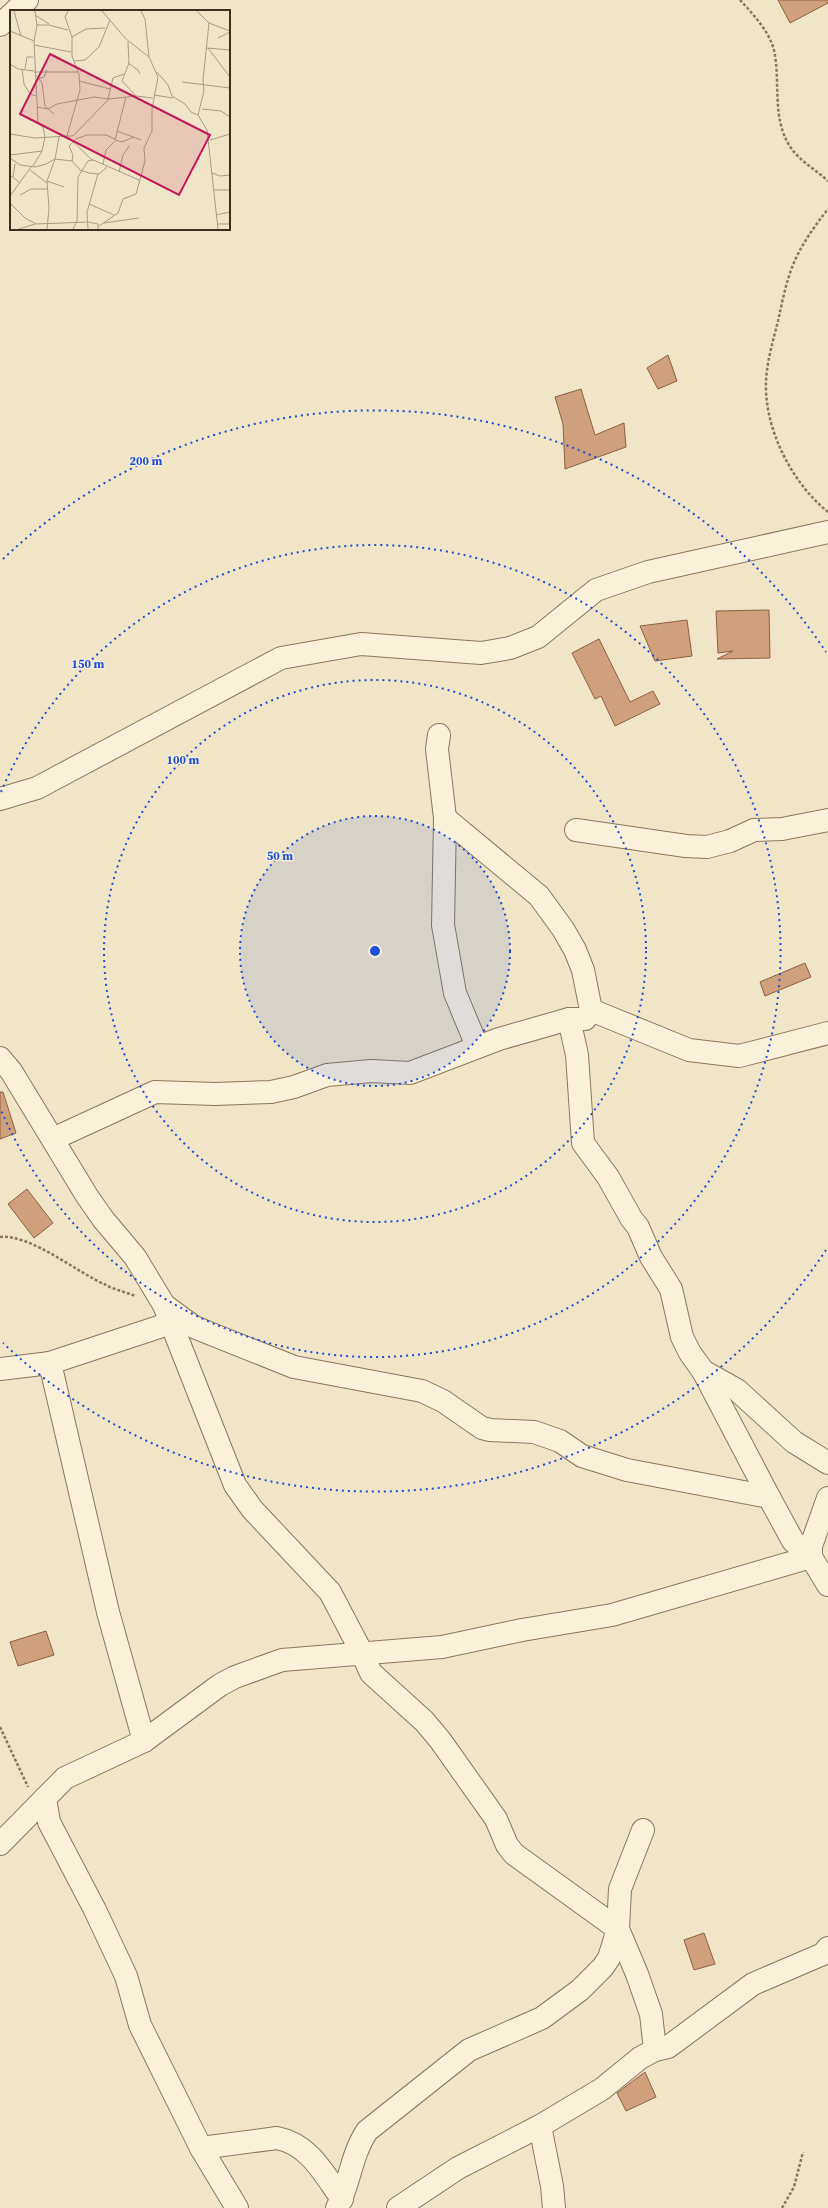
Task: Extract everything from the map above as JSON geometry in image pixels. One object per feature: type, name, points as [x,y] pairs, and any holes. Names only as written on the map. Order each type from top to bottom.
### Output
[{"type":"street","points":[[16,10],[27,0]]},
{"type":"street","points":[[0,25],[10,16]]},
{"type":"street","points":[[0,799],[37,788],[281,658],[361,644],[481,653],[510,648],[538,637],[596,590],[648,572],[828,532]]},
{"type":"street","points":[[439,735],[437,749],[445,818],[443,925],[455,993],[477,1046]]},
{"type":"street","points":[[53,1139],[155,1092],[215,1094],[271,1092],[294,1087],[328,1075],[371,1071],[410,1073],[477,1046],[569,1020],[585,1019],[591,1010],[583,970],[575,950],[563,929],[539,896],[445,818]]},
{"type":"street","points":[[576,830],[708,848],[720,845],[754,830],[782,829],[828,820]]},
{"type":"street","points":[[591,1010],[689,1050],[739,1056],[828,1033]]},
{"type":"street","points":[[569,1020],[578,1055],[583,1144],[608,1177],[631,1218],[638,1226],[651,1257],[671,1289],[682,1337],[690,1353],[704,1371],[768,1498],[793,1541],[811,1557],[828,1585]]},
{"type":"street","points":[[0,1058],[11,1071],[103,1219],[135,1257],[168,1314],[235,1485],[252,1509],[330,1592],[362,1653],[371,1674],[424,1721],[447,1749],[496,1819],[507,1845],[514,1854],[618,1929],[637,1974],[651,2014],[655,2050]]},
{"type":"street","points":[[0,1369],[50,1363],[168,1314],[194,1327],[273,1360],[307,1371],[422,1391],[434,1395],[482,1428],[490,1430],[534,1432],[560,1441],[582,1456],[627,1470],[768,1498]]},
{"type":"street","points":[[50,1363],[108,1612],[144,1741]]},
{"type":"street","points":[[704,1371],[737,1390],[794,1442],[828,1463]]},
{"type":"street","points":[[811,1557],[811,1546],[828,1498]]},
{"type":"street","points":[[0,1844],[65,1778],[144,1741],[208,1693],[235,1677],[282,1660],[442,1647],[522,1630],[612,1615],[811,1557]]},
{"type":"street","points":[[41,1802],[49,1822],[95,1910],[126,1976],[140,2025],[201,2148],[237,2208]]},
{"type":"street","points":[[339,2203],[357,2145],[367,2131],[469,2050],[542,2018],[580,1990],[603,1967],[609,1958],[618,1929],[620,1889],[643,1830]]},
{"type":"street","points":[[398,2208],[458,2168],[540,2126],[602,2089],[640,2058],[655,2050],[668,2047],[753,1984],[823,1954],[828,1948]]},
{"type":"street","points":[[540,2126],[552,2186],[554,2208]]},
{"type":"street","points":[[201,2148],[277,2138],[289,2140],[301,2147],[314,2160],[339,2203]]},
{"type":"path","points":[[740,0],[766,32],[774,50],[780,117],[791,147],[799,158],[828,180]]},
{"type":"path","points":[[828,209],[798,255],[788,280],[769,360],[766,382],[773,425],[788,465],[812,499],[828,513]]},
{"type":"path","points":[[0,1236],[11,1236],[27,1242],[106,1285],[137,1296]]},
{"type":"path","points":[[0,1727],[41,1802]]},
{"type":"path","points":[[782,2208],[794,2187],[802,2152]]},
{"type":"building","points":[[778,0],[828,0],[828,3],[790,23]]},
{"type":"building","points":[[668,355],[677,381],[658,389],[647,368]]},
{"type":"building","points":[[581,389],[595,435],[624,423],[626,447],[565,469],[563,424],[555,397]]},
{"type":"building","points":[[769,610],[770,658],[717,659],[733,651],[718,653],[716,611]]},
{"type":"building","points":[[687,620],[692,656],[655,661],[640,626]]},
{"type":"building","points":[[599,639],[630,702],[653,691],[660,704],[615,726],[601,696],[595,699],[572,653]]},
{"type":"building","points":[[805,963],[811,977],[765,996],[760,982]]},
{"type":"building","points":[[0,1092],[3,1092],[16,1133],[0,1139]]},
{"type":"building","points":[[27,1189],[53,1223],[34,1238],[8,1204]]},
{"type":"building","points":[[46,1631],[54,1655],[18,1666],[10,1642]]},
{"type":"building","points":[[704,1933],[715,1964],[694,1970],[684,1940]]},
{"type":"building","points":[[645,2072],[656,2097],[626,2111],[617,2093]]}]
